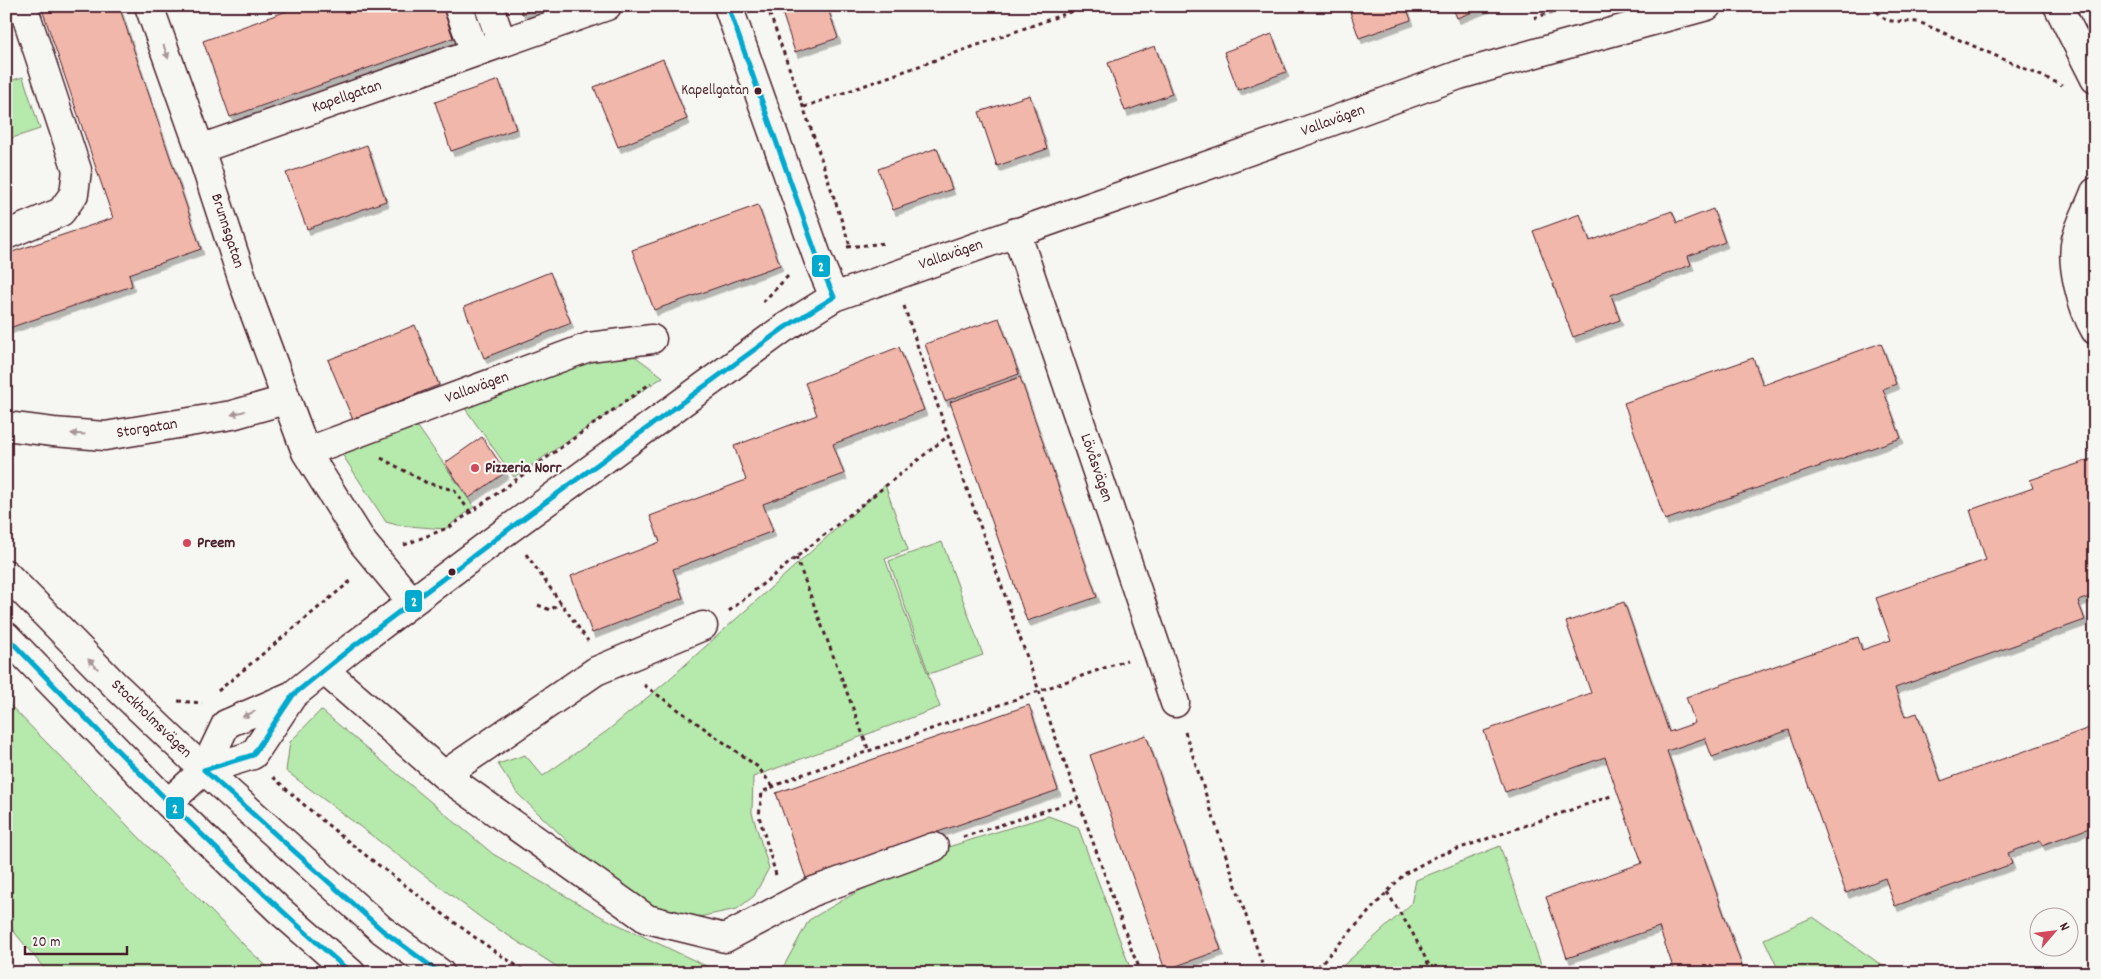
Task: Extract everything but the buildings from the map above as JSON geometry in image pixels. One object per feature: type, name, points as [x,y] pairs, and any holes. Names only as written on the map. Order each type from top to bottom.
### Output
[{"type":"street","points":[[6,235],[61,212],[74,194],[77,170],[23,6]]},
{"type":"street","name":"Brunnsgatan","points":[[149,6],[200,149],[246,290],[285,400],[306,452],[363,543],[412,602]]},
{"type":"street","points":[[458,6],[475,52]]},
{"type":"street","points":[[489,6],[502,43]]},
{"type":"street","name":"Kapellgatan","points":[[200,149],[607,6]]},
{"type":"street","points":[[728,6],[818,259],[834,297]]},
{"type":"street","name":"Vallavägen","points":[[204,770],[226,724],[293,695],[412,602],[784,328],[834,297],[1459,75],[1707,6]]},
{"type":"street","points":[[2058,6],[2095,79]]},
{"type":"street","points":[[2095,192],[2075,240],[2078,281],[2083,305],[2095,330]]},
{"type":"street","name":"Lövåsvägen","points":[[1016,232],[1175,703]]},
{"type":"street","name":"Vallavägen","points":[[306,452],[589,347],[652,339]]},
{"type":"street","name":"Storgatan","points":[[6,426],[105,436],[232,415],[285,400]]},
{"type":"street","name":"Stockholmsvägen","points":[[6,574],[110,681],[204,770],[382,930],[440,973]]},
{"type":"street","points":[[444,775],[596,671],[703,626]]},
{"type":"street","points":[[6,636],[168,803],[279,910],[351,973]]},
{"type":"street","points":[[324,670],[444,775],[647,919],[725,938],[814,891],[934,847]]},
{"type":"street","name":"Vallavägen","points":[[204,770],[253,755],[293,695]]},
{"type":"street","points":[[168,803],[204,770]]},
{"type":"path","points":[[767,6],[804,107],[850,246]]},
{"type":"path","points":[[804,107],[1087,6]]},
{"type":"path","points":[[1871,6],[1890,21],[1919,22],[2068,87]]},
{"type":"path","points":[[883,244],[948,436],[1133,954],[1142,973]]},
{"type":"path","points":[[703,626],[719,619],[948,436]]},
{"type":"path","points":[[343,438],[427,483],[454,490],[470,512]]},
{"type":"path","points":[[796,557],[869,751]]},
{"type":"path","points":[[538,604],[550,610],[561,604]]},
{"type":"path","points":[[785,907],[759,816],[762,792],[792,778],[1158,649]]},
{"type":"path","points":[[1175,703],[1265,973]]},
{"type":"path","points":[[273,777],[330,828],[466,932],[528,973]]},
{"type":"path","points":[[1312,973],[1404,874],[1437,856],[1614,795]]},
{"type":"path","points":[[934,847],[1078,800]]},
{"type":"path","points":[[1387,892],[1412,932],[1432,973]]},
{"type":"green space","points":[[23,77],[40,129],[6,140],[6,82]]},
{"type":"green space","points":[[596,354],[627,354],[636,357],[663,377],[514,477],[464,407]]},
{"type":"green space","points":[[418,427],[474,507],[445,529],[397,525],[386,522],[342,454],[364,438]]},
{"type":"green space","points":[[885,485],[908,550],[885,559],[940,707],[753,777],[752,813],[769,868],[754,896],[737,909],[689,919],[672,914],[636,898],[581,854],[518,794],[498,764],[525,755],[543,776],[607,731],[666,682]]},
{"type":"green space","points":[[942,542],[983,655],[929,674],[889,561]]},
{"type":"green space","points":[[6,701],[249,950],[274,973],[48,973],[6,922]]},
{"type":"green space","points":[[321,710],[493,854],[602,917],[721,973],[567,973],[484,920],[286,771],[290,742]]},
{"type":"green space","points":[[1048,816],[1078,827],[1132,973],[780,973],[809,920],[855,893],[945,848]]},
{"type":"green space","points":[[1500,846],[1544,973],[1335,973],[1411,904],[1416,880]]},
{"type":"green space","points":[[1813,917],[1893,973],[1780,973],[1764,939]]},
{"type":"transit line","name":"2","points":[[204,770],[253,755],[293,695],[351,648],[509,529],[784,328],[834,297],[818,259],[728,6]]},
{"type":"transit line","name":"2","points":[[6,636],[132,766],[262,892],[351,973]]},
{"type":"transit line","name":"2","points":[[204,770],[382,930],[440,973]]},
{"type":"place","name":"Kapellgatan","points":[[758,91]]},
{"type":"place","name":"Pizzeria Norr","points":[[475,468]]},
{"type":"place","name":"Preem","points":[[187,543]]}]
